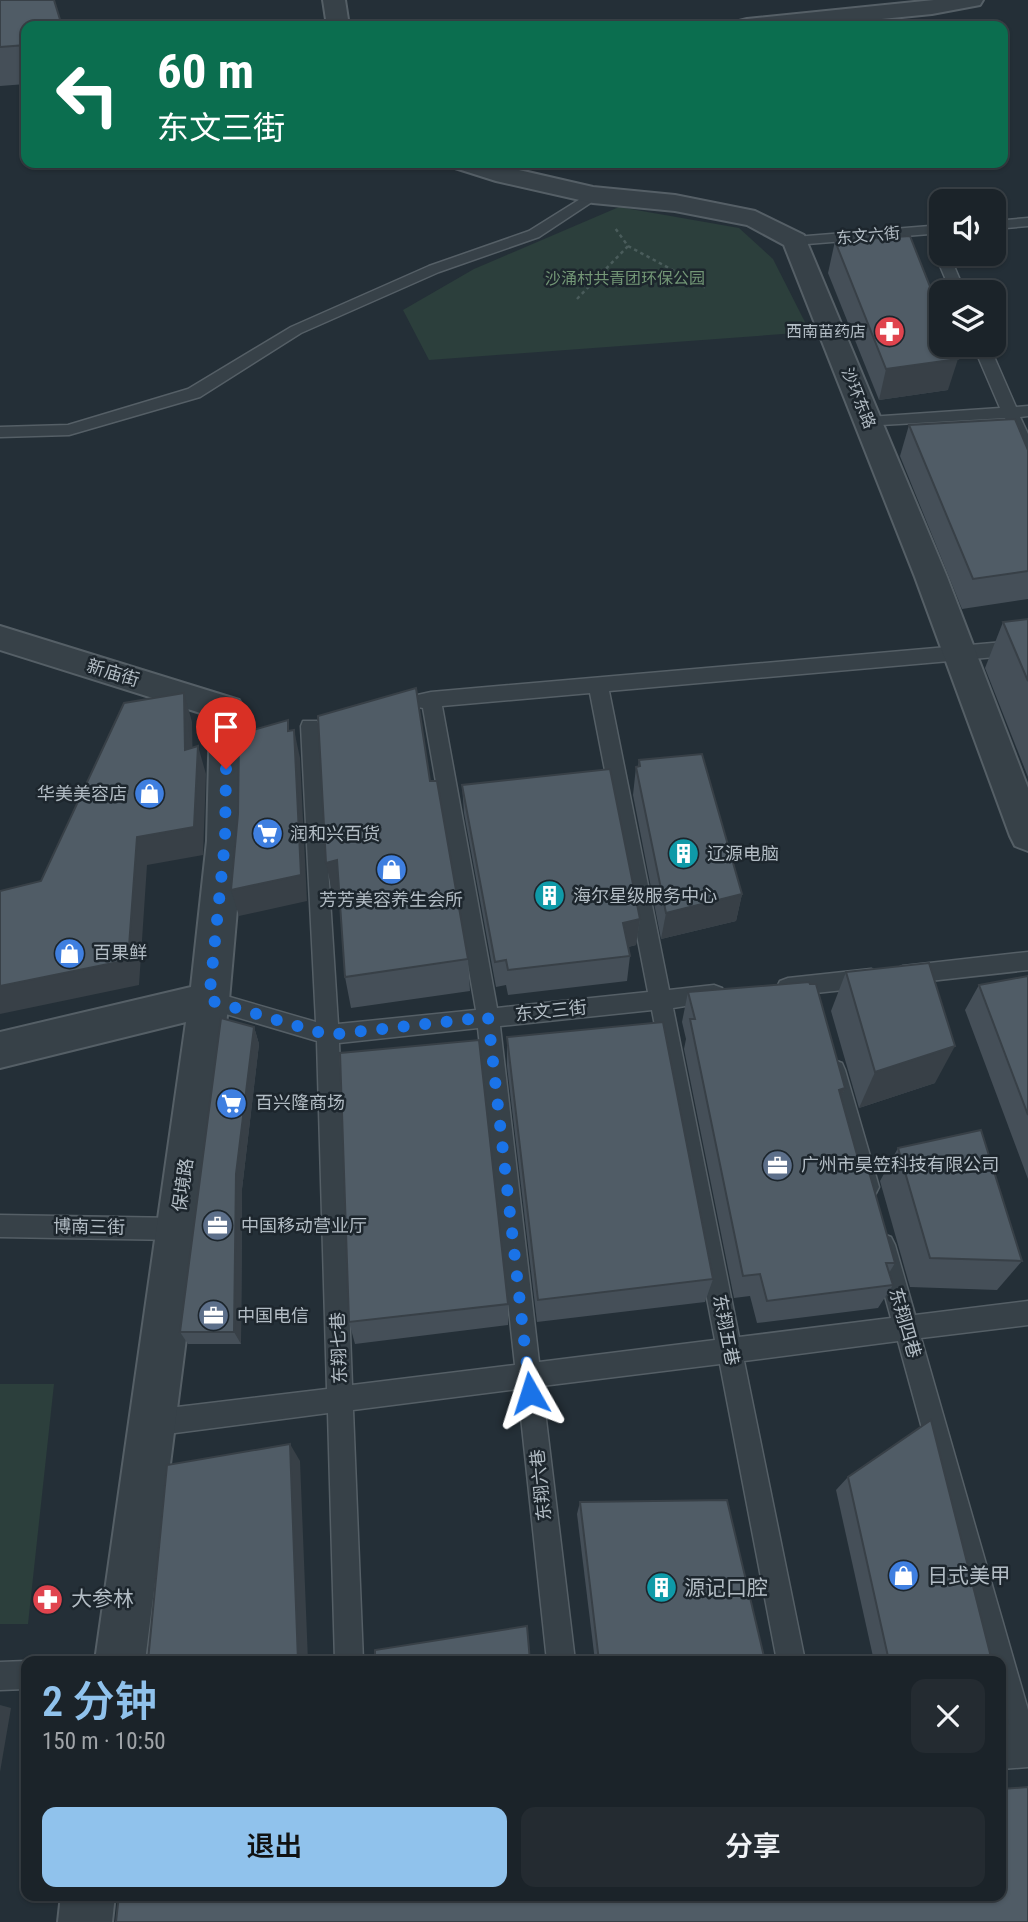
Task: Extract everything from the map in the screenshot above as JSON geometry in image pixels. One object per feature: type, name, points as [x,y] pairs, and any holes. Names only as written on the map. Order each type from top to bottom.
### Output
[{"type":"street","points":[[334,0],[337,21]]},
{"type":"street","points":[[796,21],[932,7],[972,0]]},
{"type":"street","points":[[480,168],[593,195],[675,203],[755,219],[795,241]]},
{"type":"street","name":"沙环东路","points":[[795,241],[960,653],[1028,836]]},
{"type":"street","name":"新庙街","points":[[0,638],[235,731]]},
{"type":"street","name":"保境路","points":[[121,1656],[209,1000],[235,731]]},
{"type":"street","name":"东文三街","points":[[0,1050],[209,1000]]},
{"type":"street","points":[[85,1922],[87,1901]]},
{"type":"lane","points":[[0,432],[69,430],[194,393],[296,330],[435,270],[534,234],[593,195]]},
{"type":"lane","points":[[1006,224],[1028,222]]},
{"type":"lane","name":"东文六街","points":[[795,241],[929,230]]},
{"type":"lane","points":[[986,357],[1028,453]]},
{"type":"lane","points":[[869,422],[1028,411]]},
{"type":"lane","points":[[404,705],[431,699],[1028,647]]},
{"type":"lane","name":"东翔五巷","points":[[598,684],[790,1656]]},
{"type":"lane","name":"东翔六巷","points":[[431,699],[488,1017],[560,1656]]},
{"type":"lane","name":"东翔七巷","points":[[286,731],[317,724],[349,1656]]},
{"type":"lane","points":[[769,989],[1028,961]]},
{"type":"lane","points":[[810,984],[817,1011]]},
{"type":"lane","name":"东文三街","points":[[209,1000],[328,1035],[742,991]]},
{"type":"lane","name":"东翔四巷","points":[[828,1051],[999,1656]]},
{"type":"lane","name":"博南三街","points":[[0,1226],[177,1229]]},
{"type":"lane","points":[[152,1423],[1028,1313]]},
{"type":"lane","points":[[0,1676],[21,1675]]},
{"type":"lane","name":"东翔四巷","points":[[1006,1689],[1018,1754]]},
{"type":"path","points":[[593,195],[628,246],[708,289]]},
{"type":"path","points":[[577,299],[628,246]]},
{"type":"green space","name":"沙涌村共青团环保公园","points":[[619,207],[739,228],[773,259],[810,332],[429,360],[403,310],[474,269]]},
{"type":"green space","points":[[0,1384],[54,1384],[28,1624],[0,1624]]},
{"type":"building","points":[[0,0],[54,0],[60,21],[21,21],[21,45],[0,47]]},
{"type":"building","points":[[910,236],[929,284],[929,357],[958,359],[886,369],[835,241]]},
{"type":"building","points":[[1015,419],[1028,450],[1028,571],[973,579],[909,425]]},
{"type":"building","points":[[1028,619],[1028,681],[1003,622]]},
{"type":"building","name":"芳芳美容养生会所","points":[[416,688],[430,781],[437,781],[468,959],[345,977],[337,860],[326,863],[318,716]]},
{"type":"building","points":[[184,693],[185,750],[198,746],[194,827],[137,837],[128,960],[0,986],[0,891],[41,881],[124,703]]},
{"type":"building","name":"润和兴百货","points":[[288,720],[288,731],[294,730],[301,875],[231,890],[238,814],[239,734]]},
{"type":"building","name":"辽源电脑","points":[[702,754],[742,894],[666,913],[636,767],[640,766],[639,760]]},
{"type":"building","name":"海尔星级服务中心","points":[[610,769],[640,919],[623,923],[630,956],[508,970],[506,960],[495,962],[462,785]]},
{"type":"building","points":[[929,963],[955,1046],[875,1072],[846,972]]},
{"type":"building","points":[[1028,976],[1028,1115],[979,985]]},
{"type":"building","name":"广州市昊笠科技有限公司","points":[[809,982],[816,984],[845,1088],[839,1090],[859,1162],[866,1161],[895,1263],[886,1263],[893,1285],[767,1301],[760,1274],[743,1276],[690,1019],[695,1019],[688,992]]},
{"type":"building","points":[[221,1018],[254,1027],[236,1174],[234,1332],[180,1332]]},
{"type":"building","points":[[663,1022],[713,1279],[538,1300],[507,1037]]},
{"type":"building","points":[[479,1040],[508,1304],[349,1322],[340,1053]]},
{"type":"building","points":[[981,1130],[1022,1261],[930,1258],[898,1148]]},
{"type":"building","name":"日式美甲","points":[[931,1420],[991,1656],[888,1656],[848,1477]]},
{"type":"building","points":[[290,1444],[298,1656],[148,1656],[167,1465]]},
{"type":"building","name":"源记口腔","points":[[727,1500],[764,1656],[598,1656],[580,1502]]},
{"type":"building","points":[[527,1626],[530,1656],[375,1656],[375,1650]]},
{"type":"building","points":[[1028,1787],[1028,1922],[116,1922],[118,1901],[1006,1901],[1006,1789]]},
{"type":"place","name":"西南苗药店","points":[[889,331]]},
{"type":"place","name":"华美美容店","points":[[150,794]]},
{"type":"place","name":"润和兴百货","points":[[267,834]]},
{"type":"place","name":"辽源电脑","points":[[684,854]]},
{"type":"place","name":"芳芳美容养生会所","points":[[391,870]]},
{"type":"place","name":"海尔星级服务中心","points":[[550,896]]},
{"type":"place","name":"百果鲜","points":[[70,953]]},
{"type":"place","name":"百兴隆商场","points":[[232,1103]]},
{"type":"place","name":"广州市昊笠科技有限公司","points":[[778,1165]]},
{"type":"place","name":"中国移动营业厅","points":[[218,1226]]},
{"type":"place","name":"中国电信","points":[[214,1316]]},
{"type":"place","name":"日式美甲","points":[[904,1576]]},
{"type":"place","name":"源记口腔","points":[[661,1588]]},
{"type":"place","name":"大参林","points":[[48,1599]]},
{"type":"route","points":[[226,769],[225,841],[209,1000],[328,1035],[488,1017],[530,1393]]}]
